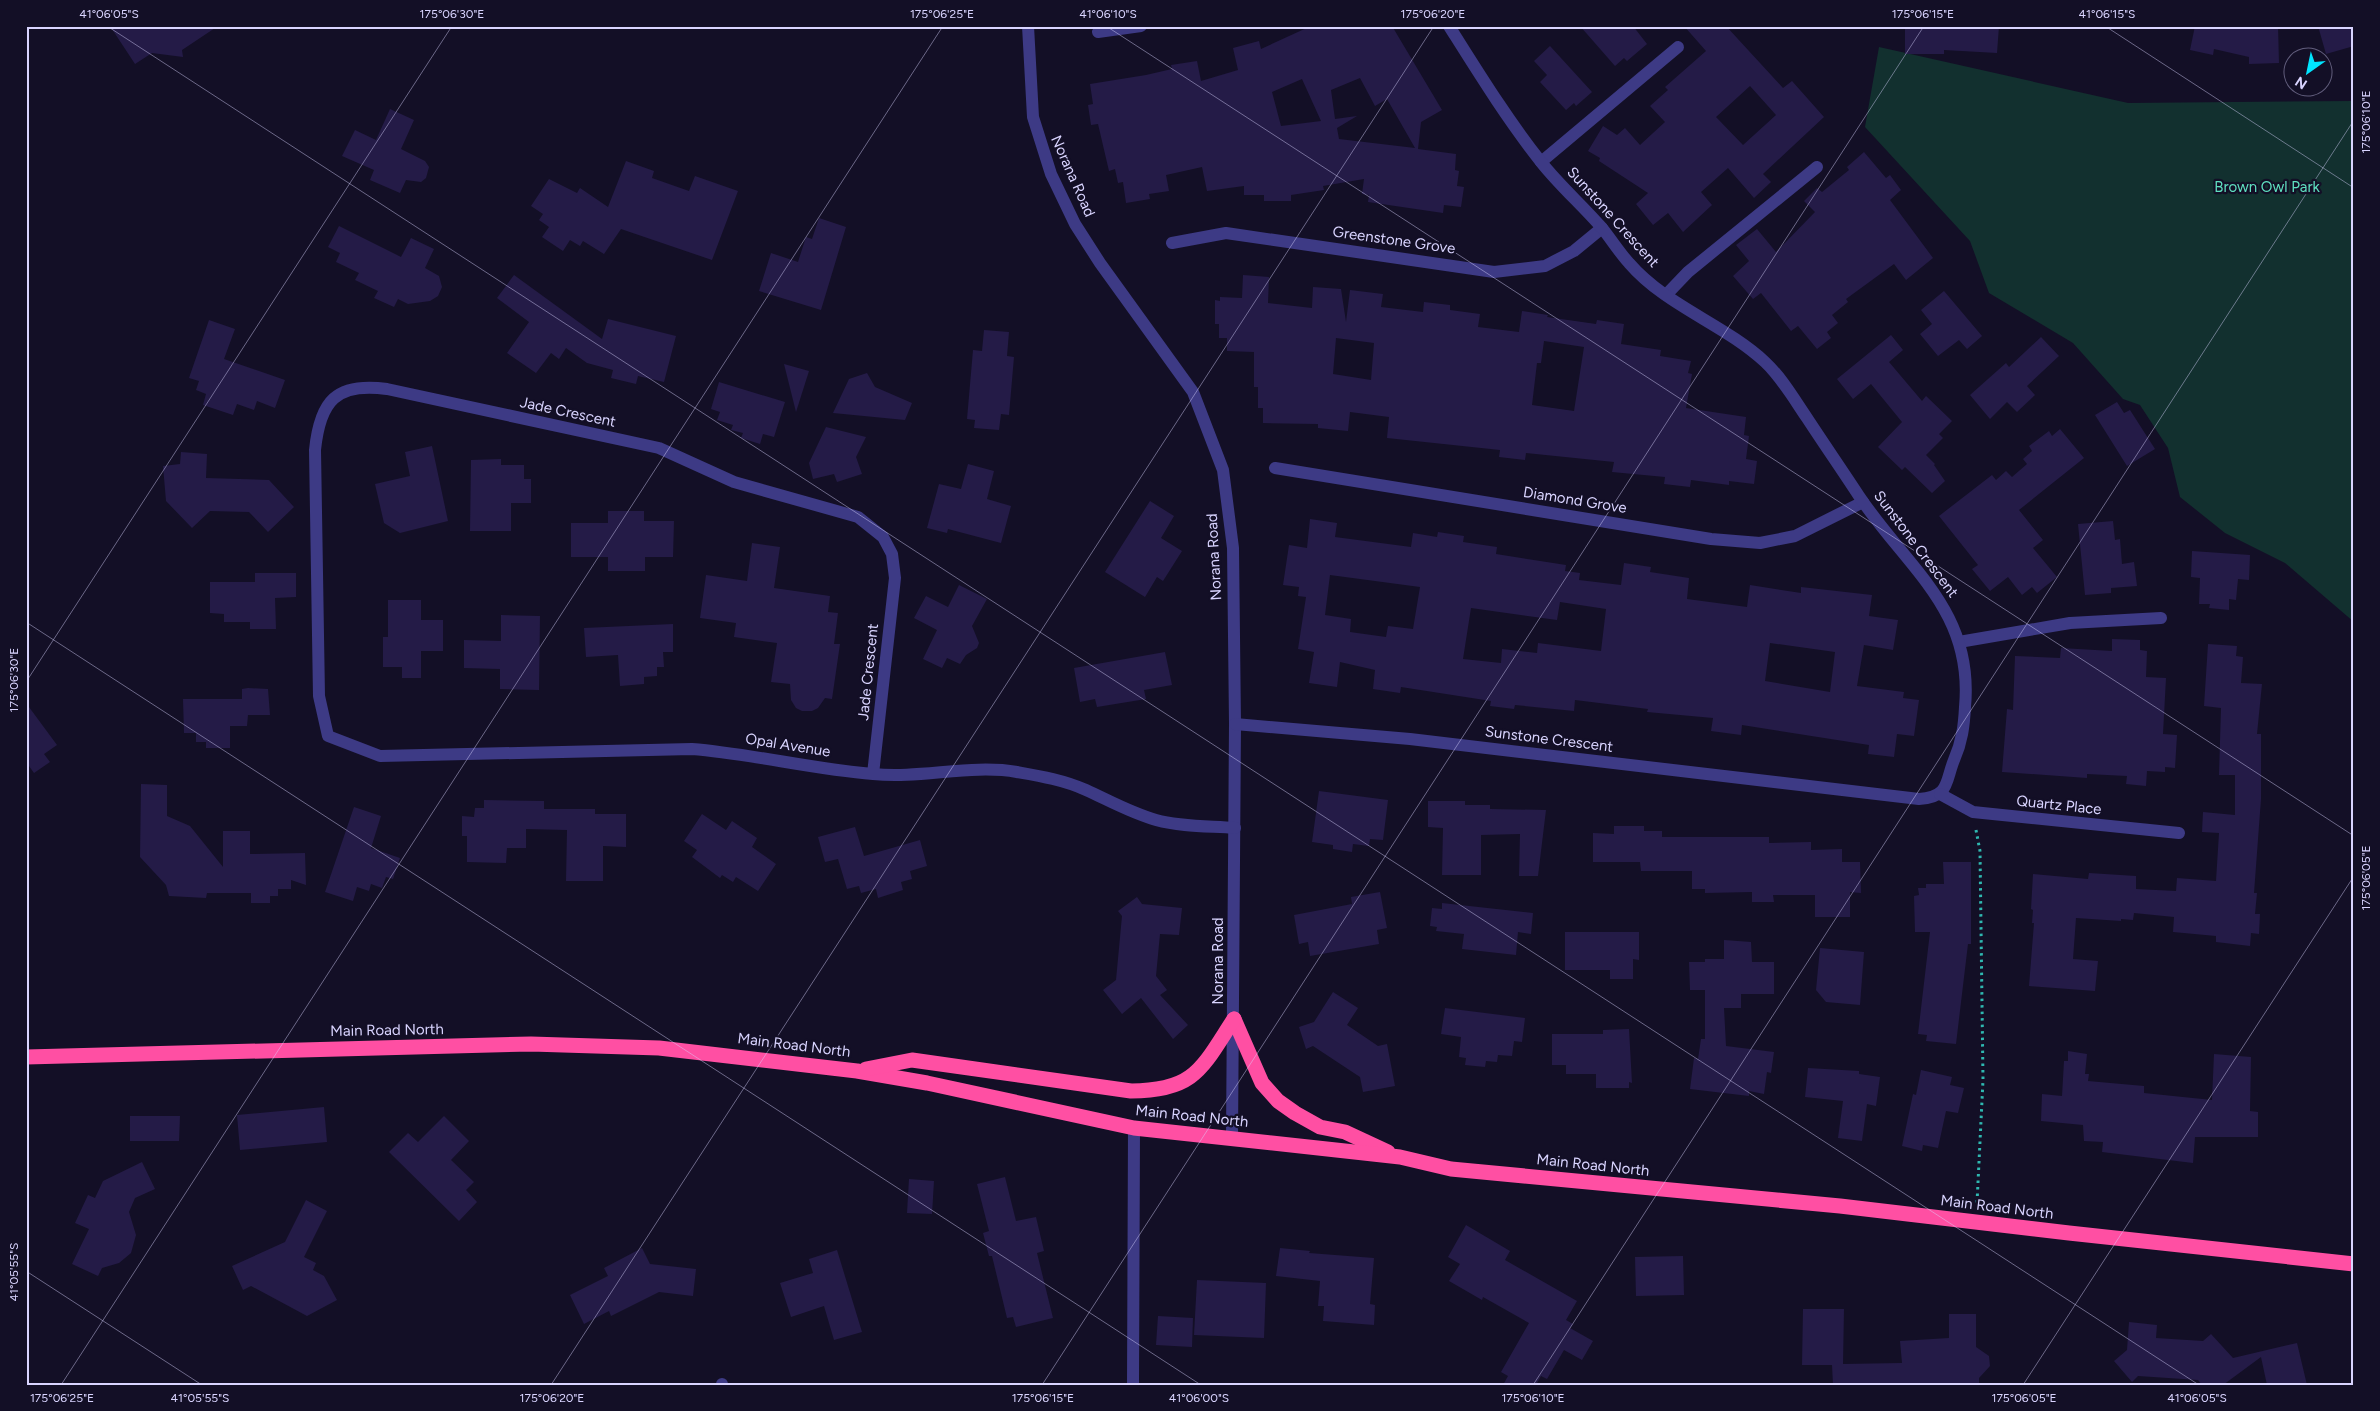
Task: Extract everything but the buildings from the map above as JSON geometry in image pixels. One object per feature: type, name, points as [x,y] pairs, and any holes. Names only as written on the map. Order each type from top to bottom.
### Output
[{"type":"highway","points":[[857,1071],[912,1060],[1131,1091],[1154,1091],[1174,1087],[1190,1079],[1204,1066],[1234,1019]]},
{"type":"highway","points":[[1234,1019],[1262,1082],[1278,1100],[1294,1113],[1320,1127],[1345,1132],[1400,1157]]},
{"type":"highway","name":"Main Road North","points":[[26,1057],[530,1044],[659,1048],[857,1071],[927,1083],[1134,1128],[1400,1157],[1451,1169],[1840,1206],[2354,1264]]},
{"type":"street","name":"Norana Road","points":[[1028,26],[1033,117],[1051,174],[1075,224],[1100,263],[1193,392],[1223,470],[1233,548],[1235,828],[1232,1138]]},
{"type":"street","points":[[1098,32],[1140,26]]},
{"type":"street","name":"Sunstone Crescent","points":[[1235,724],[1410,739],[1919,799],[1931,798],[1940,794],[1948,783],[1952,764],[1962,742],[1967,684],[1959,642],[1950,617],[1934,590],[1863,502],[1786,386],[1768,364],[1743,343],[1666,295],[1630,265],[1602,228],[1541,162],[1449,26]]},
{"type":"street","points":[[1541,162],[1678,47]]},
{"type":"street","points":[[1666,295],[1688,272],[1817,167]]},
{"type":"street","name":"Greenstone Grove","points":[[1172,243],[1226,233],[1494,272],[1545,266],[1574,250],[1602,228]]},
{"type":"street","name":"Jade Crescent","points":[[328,736],[319,696],[315,450],[317,427],[326,408],[335,396],[352,388],[369,387],[659,448],[734,482],[858,517],[871,526],[883,538],[892,554],[895,578],[873,774]]},
{"type":"street","name":"Diamond Grove","points":[[1275,468],[1710,539],[1760,543],[1795,536],[1863,502]]},
{"type":"street","points":[[1959,642],[2070,623],[2161,618]]},
{"type":"street","name":"Opal Avenue","points":[[328,736],[380,756],[692,749],[735,753],[873,774],[912,776],[1000,769],[1046,777],[1085,790],[1126,810],[1156,820],[1185,826],[1235,828]]},
{"type":"street","name":"Quartz Place","points":[[1940,794],[1973,812],[2179,833]]},
{"type":"street","points":[[1133,1385],[1134,1128]]},
{"type":"path","points":[[1973,812],[1980,851],[1983,993],[1983,1080],[1976,1222]]},
{"type":"green space","name":"Brown Owl Park","points":[[1879,47],[2128,103],[2354,101],[2354,622],[2285,563],[2225,533],[2180,497],[2168,448],[2140,405],[2123,399],[2073,343],[1989,293],[1970,241],[1865,127]]}]
